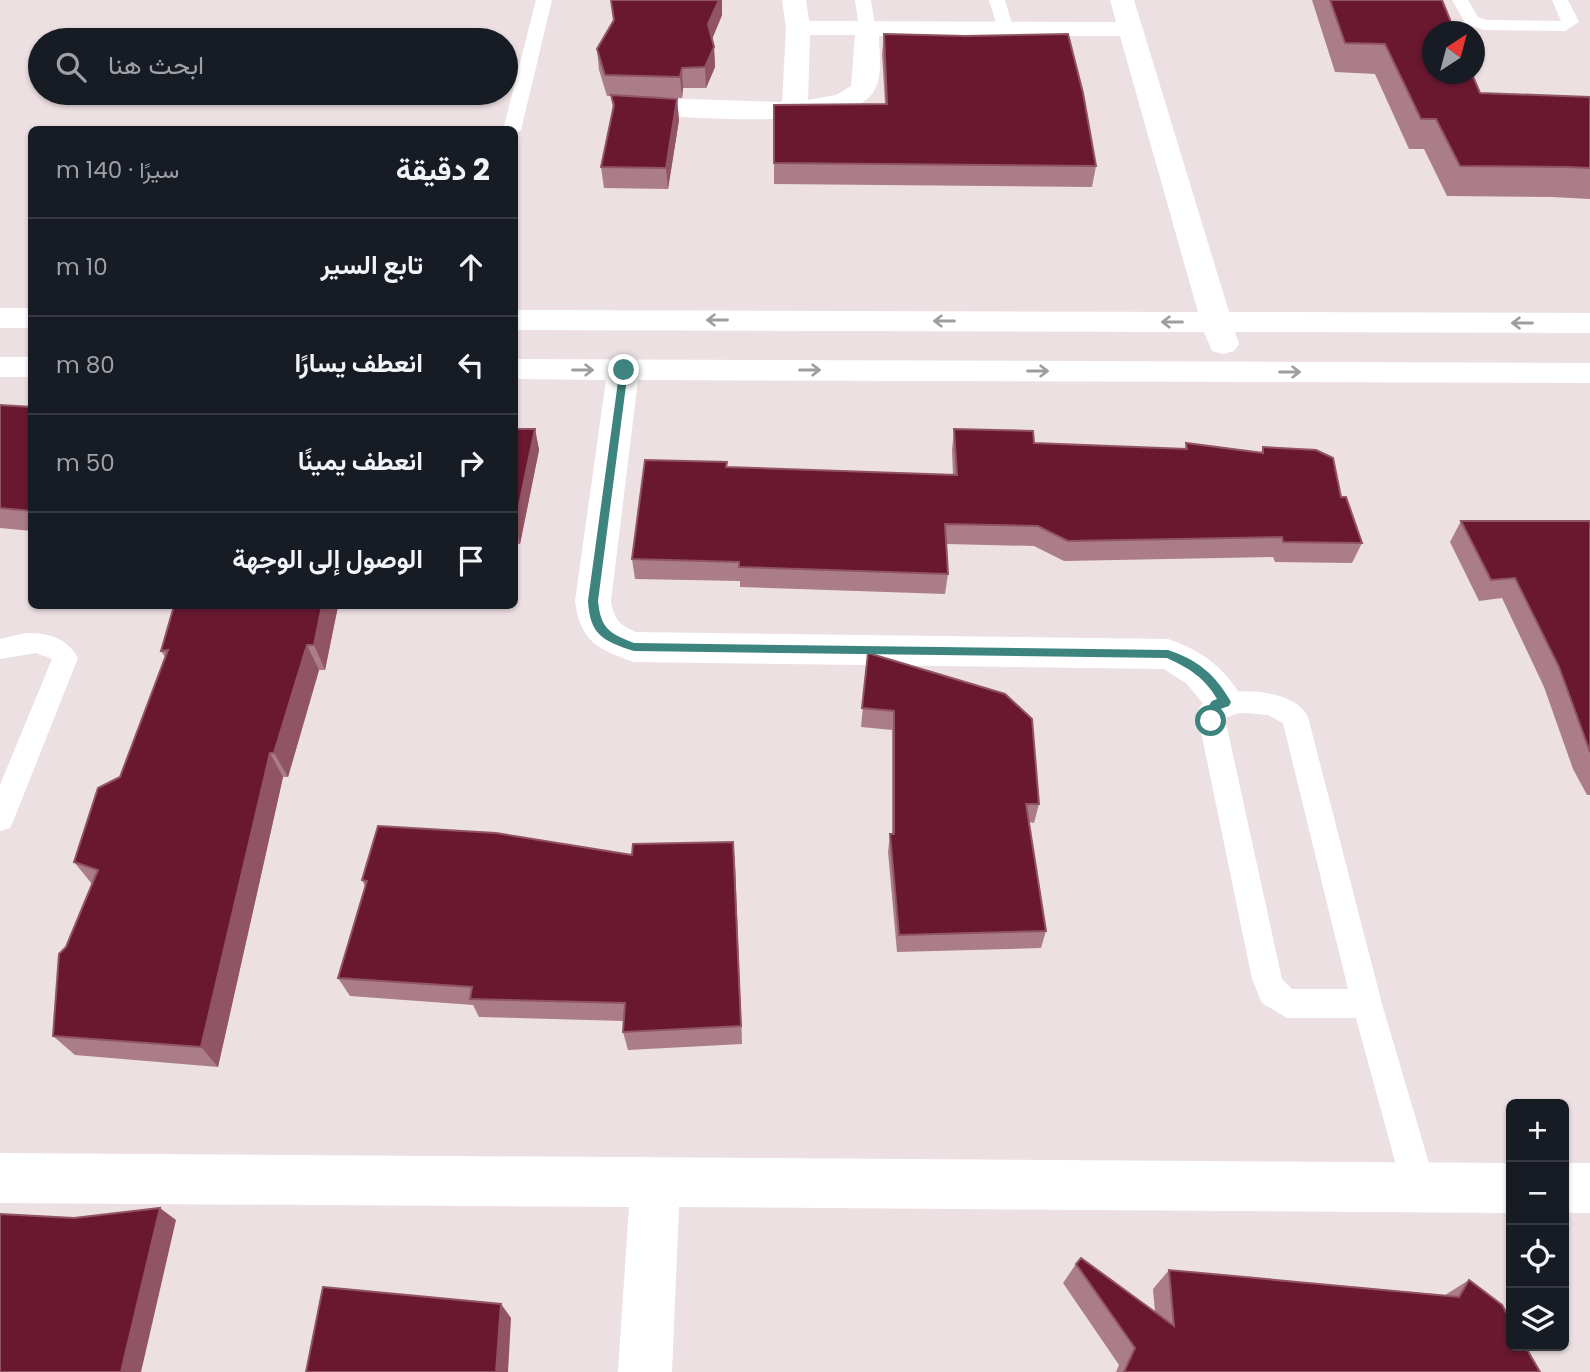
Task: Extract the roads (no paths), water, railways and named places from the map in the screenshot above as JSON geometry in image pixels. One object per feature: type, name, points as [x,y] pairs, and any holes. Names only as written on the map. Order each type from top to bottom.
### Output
[{"type":"street","points":[[794,0],[798,28],[795,111]]},
{"type":"street","points":[[1122,0],[1232,372]]},
{"type":"street","points":[[798,28],[1130,29]]},
{"type":"street","points":[[614,105],[795,111],[835,105],[860,92],[866,84],[867,28]]},
{"type":"street","points":[[0,318],[28,318]]},
{"type":"street","points":[[518,320],[1590,323]]},
{"type":"street","points":[[0,367],[28,367]]},
{"type":"street","points":[[518,369],[1590,373]]},
{"type":"street","points":[[624,370],[593,601],[595,621],[609,638],[634,647],[1168,654],[1193,665],[1203,673],[1213,682],[1225,702]]},
{"type":"street","points":[[0,1178],[1506,1188]]},
{"type":"street","points":[[645,1372],[655,1183]]},
{"type":"street","points":[[1569,1188],[1590,1188]]},
{"type":"lane","points":[[513,126],[544,0]]},
{"type":"lane","points":[[863,0],[867,28]]},
{"type":"lane","points":[[997,0],[1005,29]]},
{"type":"lane","points":[[1460,0],[1472,20],[1484,25],[1565,26],[1571,22],[1560,0]]},
{"type":"lane","points":[[0,649],[9,645],[53,645],[62,650],[65,658],[0,819]]},
{"type":"lane","points":[[1367,1004],[1287,1003],[1273,993],[1267,979],[1210,712],[1216,704],[1225,702],[1275,705],[1295,716],[1367,1004],[1419,1187]]}]
